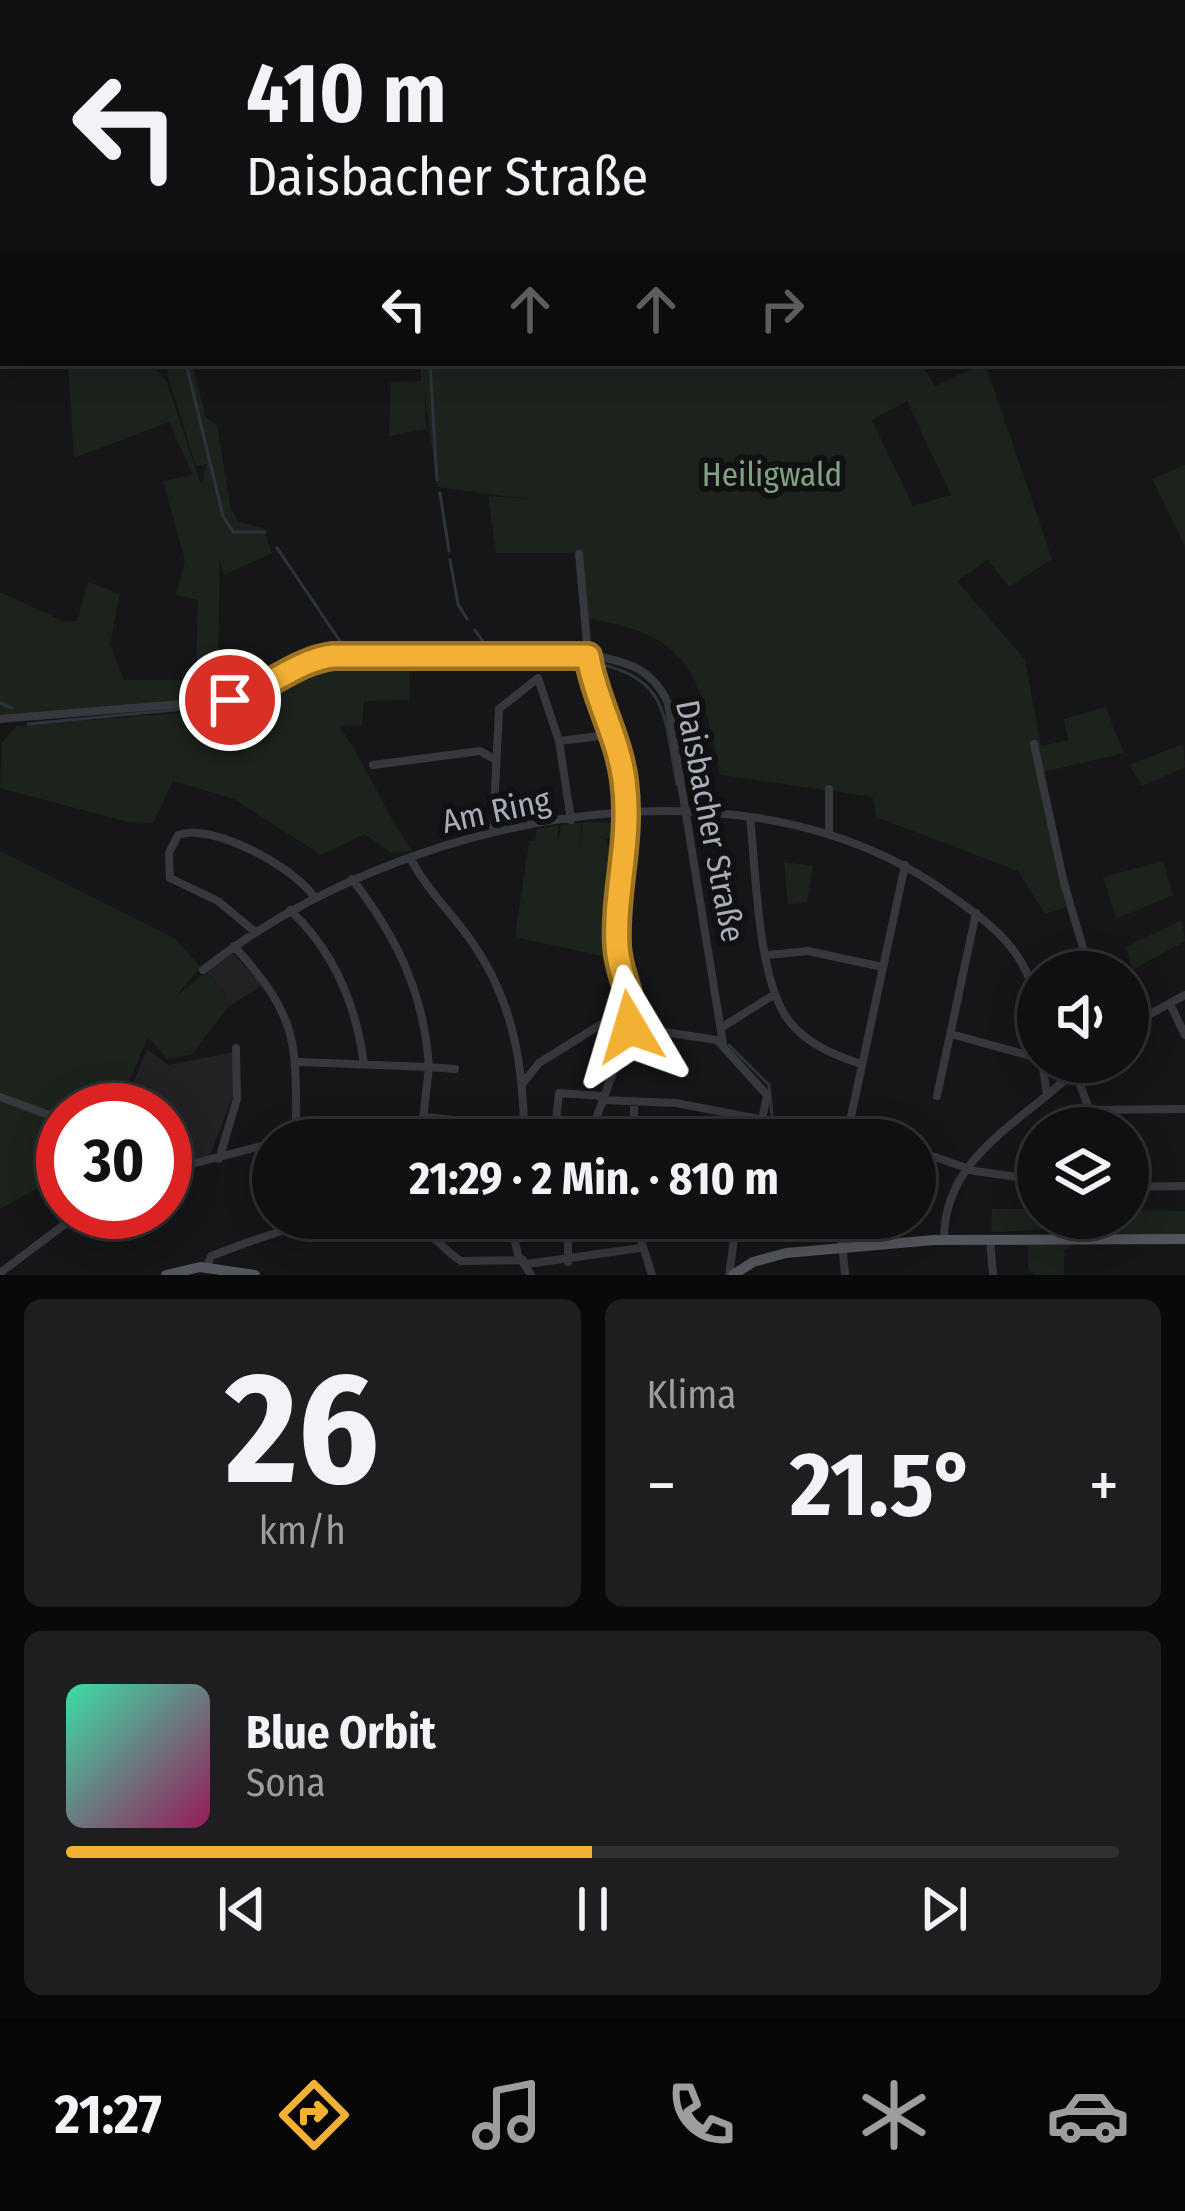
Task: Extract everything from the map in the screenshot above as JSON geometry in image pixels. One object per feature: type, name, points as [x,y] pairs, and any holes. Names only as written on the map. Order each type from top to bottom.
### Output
[{"type":"main road","points":[[731,1275],[767,1258],[944,1239],[1185,1239]]},
{"type":"main road","points":[[166,1275],[207,1267],[255,1275]]},
{"type":"street","points":[[579,554],[588,656],[616,734],[626,814],[628,845],[617,945],[634,995],[630,1027],[595,1119]]},
{"type":"street","name":"Daisbacher Straße","points":[[0,719],[230,700],[253,694],[301,664],[333,656],[588,656],[636,666],[661,688],[687,813],[724,1026],[723,1043]]},
{"type":"street","points":[[493,832],[500,709],[538,678],[559,741],[572,820]]},
{"type":"street","points":[[559,741],[616,734]]},
{"type":"street","points":[[1034,744],[1084,951]]},
{"type":"street","points":[[373,765],[480,751],[494,759]]},
{"type":"street","points":[[829,789],[829,831]]},
{"type":"street","name":"Am Ring","points":[[203,970],[290,910],[410,857],[493,832],[626,814],[750,818],[829,831],[905,865],[1001,932],[1017,951]]},
{"type":"street","points":[[750,818],[775,994],[790,1023],[808,1040],[861,1064]]},
{"type":"street","points":[[254,931],[218,901],[170,878],[169,853],[178,835],[199,833],[239,845],[296,877],[314,897]]},
{"type":"street","points":[[410,857],[504,996],[522,1083],[523,1119]]},
{"type":"street","points":[[851,1119],[905,865]]},
{"type":"street","points":[[352,879],[391,932],[410,973],[429,1067],[426,1117],[443,1119]]},
{"type":"street","points":[[290,910],[310,928],[345,986],[364,1064]]},
{"type":"street","points":[[938,1096],[976,914]]},
{"type":"street","points":[[234,946],[275,995],[299,1063],[297,1119]]},
{"type":"street","points":[[768,955],[808,951],[883,967]]},
{"type":"street","points":[[522,1083],[539,1064],[611,1018],[626,978]]},
{"type":"street","points":[[724,1026],[775,994]]},
{"type":"street","points":[[1149,1015],[1185,995]]},
{"type":"street","points":[[1170,1004],[1185,1035]]},
{"type":"street","points":[[630,1027],[723,1043],[767,1095],[766,1118]]},
{"type":"street","points":[[951,1034],[1017,1053]]},
{"type":"street","points":[[219,1159],[237,1099],[236,1048]]},
{"type":"street","points":[[299,1063],[455,1070]]},
{"type":"street","points":[[1045,1083],[1047,1095]]},
{"type":"street","points":[[944,1239],[947,1199],[968,1166],[1061,1083]]},
{"type":"street","points":[[556,1119],[559,1093],[634,1105],[676,1103],[770,1119]]},
{"type":"street","points":[[0,1097],[36,1110]]},
{"type":"street","points":[[634,1105],[634,1119]]},
{"type":"street","points":[[1149,1109],[1185,1109]]},
{"type":"street","points":[[192,1163],[252,1149]]},
{"type":"street","points":[[936,1156],[1017,1176]]},
{"type":"street","points":[[1149,1186],[1185,1186]]},
{"type":"street","points":[[207,1267],[212,1256],[267,1233],[361,1219],[419,1227],[461,1261],[568,1262],[640,1248]]},
{"type":"street","points":[[990,1238],[993,1275]]},
{"type":"street","points":[[0,1273],[45,1239]]},
{"type":"street","points":[[517,1239],[531,1275]]},
{"type":"street","points":[[568,1239],[568,1262]]},
{"type":"street","points":[[638,1239],[652,1275]]},
{"type":"street","points":[[731,1275],[734,1239]]},
{"type":"street","points":[[842,1239],[845,1275]]},
{"type":"shaded area","points":[[232,952],[262,985],[228,1007],[225,993],[207,972]]},
{"type":"shaded area","points":[[147,1049],[168,1065],[235,1052],[235,1091],[209,1157],[192,1158],[192,1083],[133,1083]]},
{"type":"green space","points":[[68,366],[154,366],[167,383],[201,484],[207,464],[196,466],[167,374],[170,366],[193,366],[206,418],[217,425],[231,510],[239,522],[263,528],[272,553],[224,575],[220,559],[217,699],[0,718],[0,592],[65,622],[77,621],[88,582],[120,594],[110,644],[124,680],[196,680],[198,600],[176,595],[185,561],[163,481],[193,475],[169,422],[74,458]]},
{"type":"green space","name":"Heiligwald","points":[[421,366],[923,366],[935,386],[986,366],[1052,559],[1009,587],[988,560],[957,581],[1025,660],[1041,746],[1068,740],[1064,719],[1105,707],[1124,753],[1043,772],[1069,906],[1045,914],[1018,871],[876,817],[873,797],[720,775],[706,713],[687,667],[651,636],[588,619],[576,537],[578,553],[496,553],[488,496],[528,499],[437,487],[424,386],[426,429],[389,436],[391,382],[421,381]],"holes":[[[907,401],[951,495],[913,506],[872,420]]]},
{"type":"green space","points":[[1185,465],[1185,546],[1152,479]]},
{"type":"green space","points":[[334,659],[532,660],[409,663],[410,700],[364,701],[362,725],[339,726],[412,851],[392,853],[365,834],[321,855],[234,799],[173,781],[153,823],[128,822],[0,788],[2,743],[16,726],[241,708],[238,701],[308,665]]},
{"type":"green space","points":[[1183,744],[1185,767],[1142,786],[1129,765]]},
{"type":"green space","points":[[622,821],[619,838],[605,839],[609,847],[625,848],[611,958],[515,937],[529,841],[535,841],[537,829],[558,825],[558,844],[561,825],[581,823],[580,848],[583,823]]},
{"type":"green space","points":[[0,851],[174,938],[201,967],[175,997],[207,972],[225,994],[228,1007],[191,1055],[167,1059],[148,1037],[128,1083],[36,1083],[36,1189],[0,1209]]},
{"type":"green space","points":[[1163,861],[1173,895],[1116,919],[1103,877]]},
{"type":"green space","points":[[784,862],[813,866],[807,902],[788,904]]},
{"type":"green space","points":[[1182,920],[1185,941],[1149,961],[1149,951],[1127,951],[1126,947]]},
{"type":"green space","points":[[992,1209],[1017,1209],[1017,1231],[991,1232]]},
{"type":"green space","points":[[1149,1210],[1185,1211],[1185,1234],[1149,1234]]},
{"type":"green space","points":[[1078,1242],[1064,1250],[1064,1275],[1034,1275],[1028,1269],[1028,1246],[997,1244]]},
{"type":"waterway","points":[[187,366],[223,516],[233,532],[265,532]]},
{"type":"waterway","points":[[430,366],[437,480]]},
{"type":"waterway","points":[[440,493],[449,551]]},
{"type":"waterway","points":[[277,548],[346,650]]},
{"type":"waterway","points":[[450,560],[458,604],[467,619]]},
{"type":"waterway","points":[[475,630],[488,649]]},
{"type":"waterway","points":[[241,703],[312,665],[458,661]]},
{"type":"waterway","points":[[465,661],[578,661]]},
{"type":"waterway","points":[[593,663],[618,669],[650,690],[665,720],[677,784]]},
{"type":"waterway","points":[[0,703],[12,708]]},
{"type":"waterway","points":[[28,724],[226,705]]},
{"type":"waterway","points":[[729,1045],[769,1085],[772,1115]]},
{"type":"route","points":[[230,700],[253,694],[301,664],[333,656],[588,656],[616,734],[625,785],[628,845],[617,945],[634,995],[630,1027]]}]
